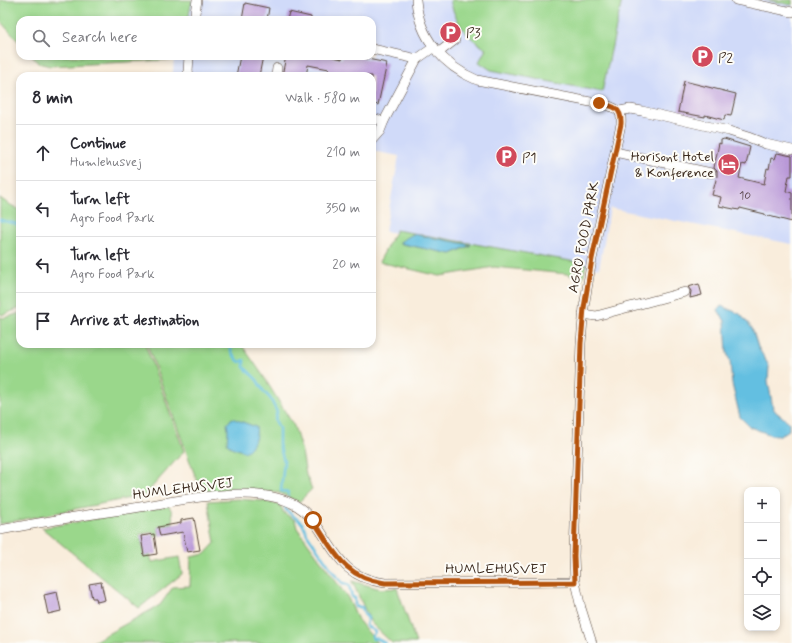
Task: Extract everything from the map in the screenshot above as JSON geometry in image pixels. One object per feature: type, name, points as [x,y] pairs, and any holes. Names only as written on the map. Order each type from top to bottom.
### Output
[{"type":"street","points":[[195,16],[197,0]]},
{"type":"street","points":[[416,0],[417,9],[424,32],[436,50],[453,67],[464,75],[477,80],[606,105],[614,107],[620,111],[630,109],[637,110],[729,131],[766,144],[792,150]]},
{"type":"street","points":[[736,0],[792,12]]},
{"type":"street","points":[[376,136],[380,131],[417,59],[455,40]]},
{"type":"street","points":[[376,50],[417,59]]},
{"type":"street","points":[[188,72],[189,60]]},
{"type":"street","name":"AGRO FOOD PARK","points":[[592,643],[581,608],[575,582],[574,556],[581,343],[583,314],[592,259],[621,124],[620,111]]},
{"type":"street","points":[[376,119],[384,121]]},
{"type":"street","points":[[615,152],[711,172]]},
{"type":"street","points":[[583,314],[596,316],[685,292]]},
{"type":"street","name":"HUMLEHUSVEJ","points":[[0,530],[206,497],[261,495],[290,502],[306,512],[348,569],[358,576],[371,581],[385,583],[575,582]]},
{"type":"shaded area","points":[[181,0],[771,0],[792,4],[792,244],[610,208],[599,269],[385,231],[399,156],[376,152],[376,72],[173,72],[174,60],[376,60],[376,16],[179,16]]},
{"type":"green space","points":[[0,0],[192,0],[189,16],[16,16],[16,39],[0,21]]},
{"type":"green space","points":[[450,0],[622,0],[602,92],[491,70],[479,62],[486,49],[463,29],[455,16]]},
{"type":"green space","points":[[766,0],[792,0],[792,5]]},
{"type":"green space","points":[[35,60],[164,60],[50,66],[38,63]]},
{"type":"green space","points":[[0,198],[16,208],[16,310],[3,315],[0,314]]},
{"type":"green space","points":[[396,230],[586,264],[582,279],[567,274],[494,267],[440,276],[379,262]],"holes":[[[398,243],[470,245],[451,254]]]},
{"type":"green space","points":[[16,314],[16,348],[146,348],[184,451],[145,495],[0,524],[0,317],[4,318]]},
{"type":"green space","points":[[148,348],[244,348],[262,374],[294,426],[302,452],[306,475],[312,489],[299,502],[279,493],[238,489],[201,492]]},
{"type":"green space","points":[[238,499],[263,501],[280,505],[284,513],[295,520],[297,528],[348,598],[358,620],[377,643],[91,643],[160,605],[173,587],[190,586],[191,557],[205,554],[215,543],[208,501]]},
{"type":"green space","points":[[169,506],[172,512],[173,524],[158,527],[159,536],[154,537],[153,532],[140,534],[144,556],[150,555],[152,562],[179,557],[182,574],[139,608],[42,528]]},
{"type":"green space","points":[[352,581],[381,589],[397,588],[416,643],[392,643],[371,623]]},
{"type":"water","points":[[413,234],[471,245],[451,254],[398,243]]},
{"type":"water","points":[[721,306],[740,314],[752,328],[758,347],[769,366],[768,381],[773,408],[789,422],[789,430],[780,436],[771,435],[750,427],[740,417],[732,384],[730,361],[727,353],[725,321],[718,310]]},
{"type":"water","points":[[232,418],[256,427],[254,441],[250,448],[245,452],[227,444],[227,424]]},
{"type":"building","points":[[245,3],[269,8],[268,16],[243,16]]},
{"type":"building","points":[[289,12],[307,16],[288,16]]},
{"type":"building","points":[[239,60],[262,60],[260,72],[237,72]]},
{"type":"building","points":[[285,60],[372,60],[387,63],[378,105],[376,104],[376,72],[328,72],[329,69],[308,65],[307,72],[283,72]]},
{"type":"building","points":[[684,81],[736,94],[731,116],[725,115],[724,120],[705,115],[705,117],[678,112]]},
{"type":"building","points":[[724,139],[750,147],[746,165],[742,164],[739,178],[764,184],[767,168],[769,169],[771,158],[775,159],[777,153],[792,156],[792,176],[789,176],[786,191],[792,193],[792,222],[740,208],[739,210],[719,206],[721,197],[712,195],[717,176],[717,171],[714,168],[719,143],[721,144],[721,140]]},
{"type":"building","points":[[699,284],[702,295],[690,298],[691,291],[688,287]]},
{"type":"building","points":[[194,518],[200,550],[187,552],[183,532],[160,536],[158,527],[181,523],[181,520]]},
{"type":"building","points":[[154,534],[157,554],[144,556],[141,536]]},
{"type":"building","points":[[101,582],[105,600],[97,602],[96,598],[92,598],[89,584]]},
{"type":"building","points":[[57,592],[61,611],[48,614],[44,595]]},
{"type":"waterway","points":[[0,220],[16,224]]},
{"type":"waterway","points":[[230,348],[236,359],[240,362],[244,360],[244,367],[257,380],[264,392],[270,398],[277,412],[275,420],[279,428],[279,445],[284,461],[281,491],[288,492],[288,495]]},
{"type":"waterway","points":[[285,506],[286,510],[302,523],[307,534],[336,576],[343,583],[349,585],[352,597],[355,598],[355,607],[362,607],[364,614],[368,618],[366,625],[375,632],[372,636],[373,639],[376,638],[385,643]]},
{"type":"place","name":"P3","points":[[451,32]]},
{"type":"place","name":"P2","points":[[702,57]]},
{"type":"place","name":"P1","points":[[506,157]]},
{"type":"place","name":"Horisont Hotel & Konference","points":[[729,164]]},
{"type":"route","points":[[313,520],[340,560],[348,569],[358,576],[371,581],[385,583],[575,582],[574,556],[581,343],[584,308],[592,259],[621,124],[620,111],[614,107],[599,103]]}]
